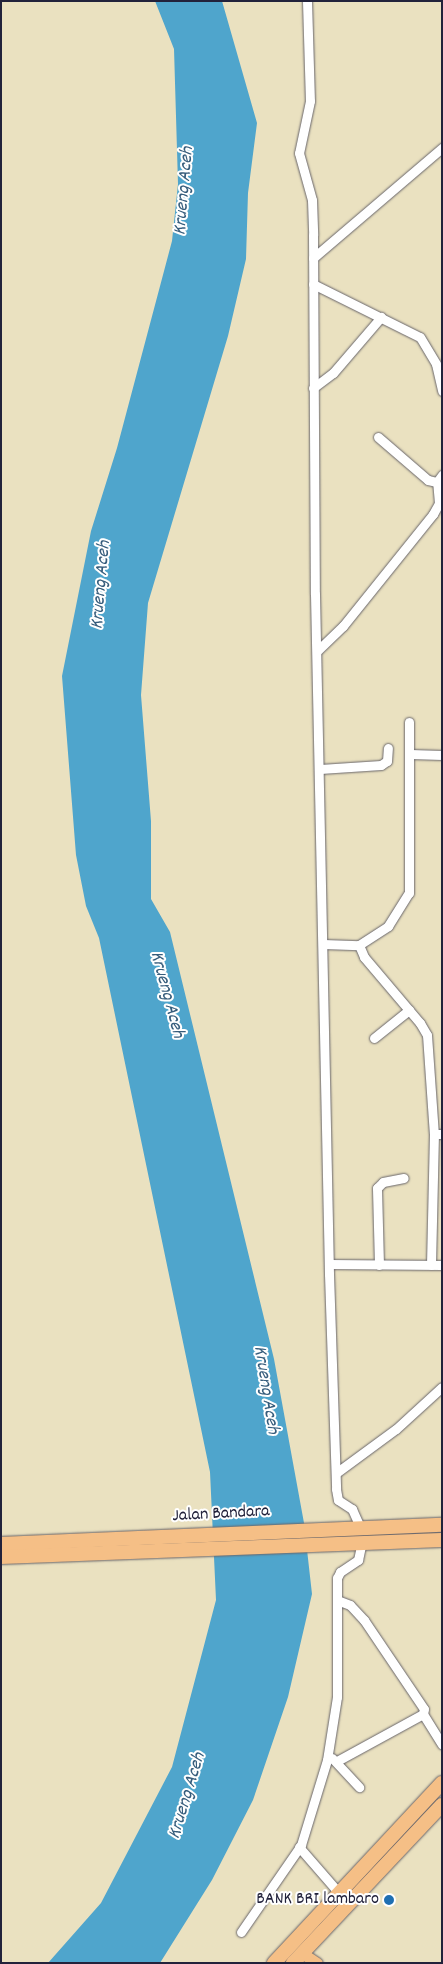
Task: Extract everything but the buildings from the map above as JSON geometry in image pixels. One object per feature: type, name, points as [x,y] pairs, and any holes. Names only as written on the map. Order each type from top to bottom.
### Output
[{"type":"highway","name":"Jalan Bandara","points":[[1,1557],[330,1543],[361,1534],[442,1525]]},
{"type":"highway","name":"Jalan Bandara","points":[[1,1544],[332,1528],[361,1534],[442,1540]]},
{"type":"highway","points":[[274,1963],[442,1782]]},
{"type":"highway","points":[[298,1958],[442,1805]]},
{"type":"main road","points":[[298,1958],[317,1963]]},
{"type":"street","points":[[242,1932],[299,1847],[332,1760],[336,1697],[337,1578],[340,1572],[358,1560],[361,1534],[352,1509],[338,1500],[336,1473],[329,1264],[317,651],[312,200],[299,153],[310,101],[307,1]]},
{"type":"street","points":[[313,258],[442,148]]},
{"type":"street","points":[[312,284],[381,316],[420,337],[434,359],[442,391]]},
{"type":"street","points":[[313,388],[333,373],[381,316]]},
{"type":"street","points":[[317,651],[343,626],[433,514],[439,503],[440,479],[428,480],[378,437]]},
{"type":"street","points":[[323,944],[359,945],[388,926],[409,893],[409,722]]},
{"type":"street","points":[[320,768],[381,765],[387,761],[388,748]]},
{"type":"street","points":[[410,754],[442,755]]},
{"type":"street","points":[[359,945],[364,957],[409,1010],[426,1035],[438,1134],[431,1265]]},
{"type":"street","points":[[374,1038],[409,1010]]},
{"type":"street","points":[[379,1265],[377,1188],[382,1182],[404,1178]]},
{"type":"street","points":[[329,1264],[442,1265]]},
{"type":"street","points":[[336,1473],[396,1429],[442,1387]]},
{"type":"street","points":[[337,1600],[350,1605],[382,1644],[424,1705],[423,1714],[442,1745]]},
{"type":"street","points":[[332,1760],[423,1714]]},
{"type":"street","points":[[332,1760],[359,1787]]},
{"type":"street","points":[[299,1847],[339,1893]]},
{"type":"water","name":"Krueng Aceh","points":[[155,1],[222,1],[257,123],[248,193],[246,259],[228,336],[148,603],[141,695],[151,821],[151,899],[170,932],[274,1359],[304,1523],[312,1594],[288,1697],[253,1800],[212,1880],[160,1963],[48,1963],[101,1903],[172,1767],[216,1600],[210,1472],[99,938],[86,906],[76,855],[62,676],[91,531],[117,448],[172,241],[178,184],[174,49]]},
{"type":"place","name":"BANK BRI lambaro","points":[[389,1900]]}]
